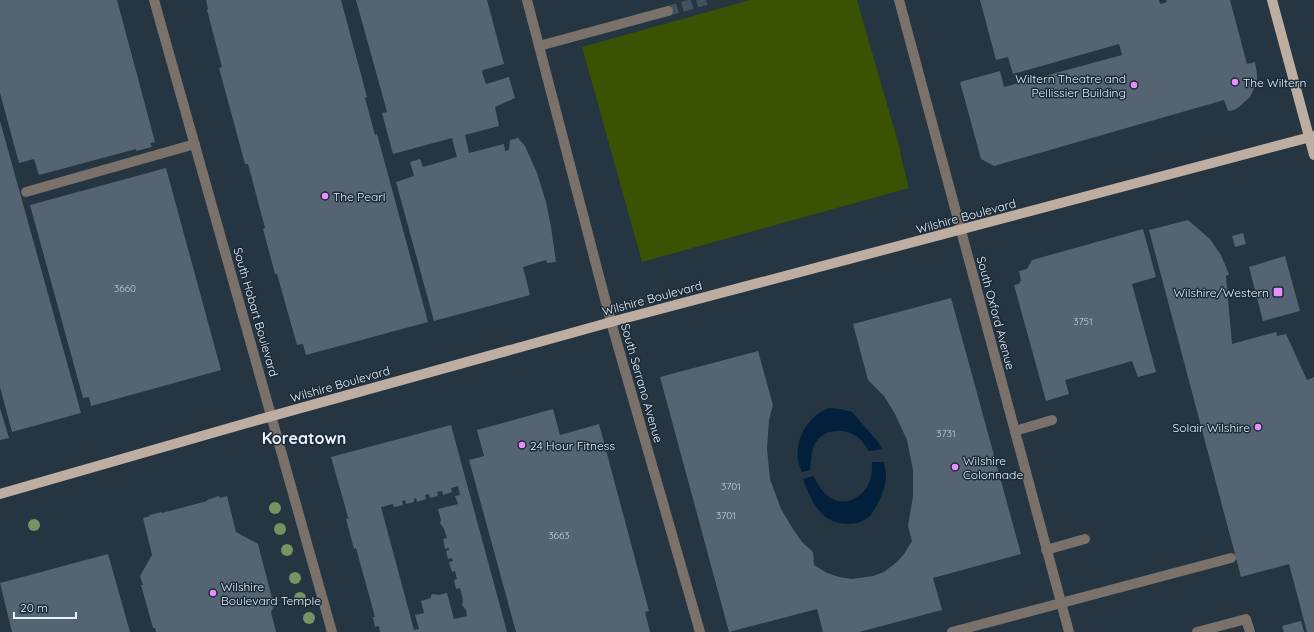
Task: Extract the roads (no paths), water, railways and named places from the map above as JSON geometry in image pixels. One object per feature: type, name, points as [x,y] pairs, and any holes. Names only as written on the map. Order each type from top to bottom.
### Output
[{"type":"main road","points":[[1272,0],[1312,137],[1314,155]]},
{"type":"main road","name":"Wilshire Boulevard","points":[[0,494],[272,416],[611,322],[1312,137]]},
{"type":"street","name":"South Hobart Boulevard","points":[[154,0],[332,632]]},
{"type":"street","name":"South Serrano Avenue","points":[[527,0],[611,322],[700,632]]},
{"type":"street","name":"South Oxford Avenue","points":[[899,0],[1069,632]]},
{"type":"street","points":[[539,46],[668,11]]},
{"type":"street","points":[[26,192],[195,144]]},
{"type":"street","points":[[1015,431],[1052,420]]},
{"type":"street","points":[[1046,550],[1086,539]]},
{"type":"street","points":[[952,632],[1231,558]]},
{"type":"street","points":[[1197,632],[1246,619],[1250,632]]},
{"type":"water","points":[[829,408],[852,412],[879,443],[882,449],[869,451],[861,440],[849,432],[830,432],[820,437],[816,442],[812,452],[810,470],[802,472],[798,453],[802,434],[806,426],[813,418],[820,412]]},
{"type":"water","points":[[872,462],[884,462],[886,471],[886,482],[874,511],[863,521],[848,524],[833,521],[824,516],[813,502],[803,479],[813,476],[820,488],[831,498],[837,501],[850,500],[861,494],[869,483]]},
{"type":"tunnel","points":[[668,11],[706,0]]},
{"type":"place","name":"The Wiltern","points":[[1235,82]]},
{"type":"place","name":"Wiltern Theatre and Pellissier Building","points":[[1134,85]]},
{"type":"place","name":"The Pearl","points":[[325,196]]},
{"type":"place","name":"Wilshire/Western","points":[[1278,292]]},
{"type":"place","name":"Solair Wilshire","points":[[1258,427]]},
{"type":"place","name":"24 Hour Fitness","points":[[522,445]]},
{"type":"place","name":"Wilshire Colonnade","points":[[955,467]]},
{"type":"place","name":"Wilshire Boulevard Temple","points":[[213,593]]},
{"type":"district","name":"Koreatown","points":[[304,438]]}]
